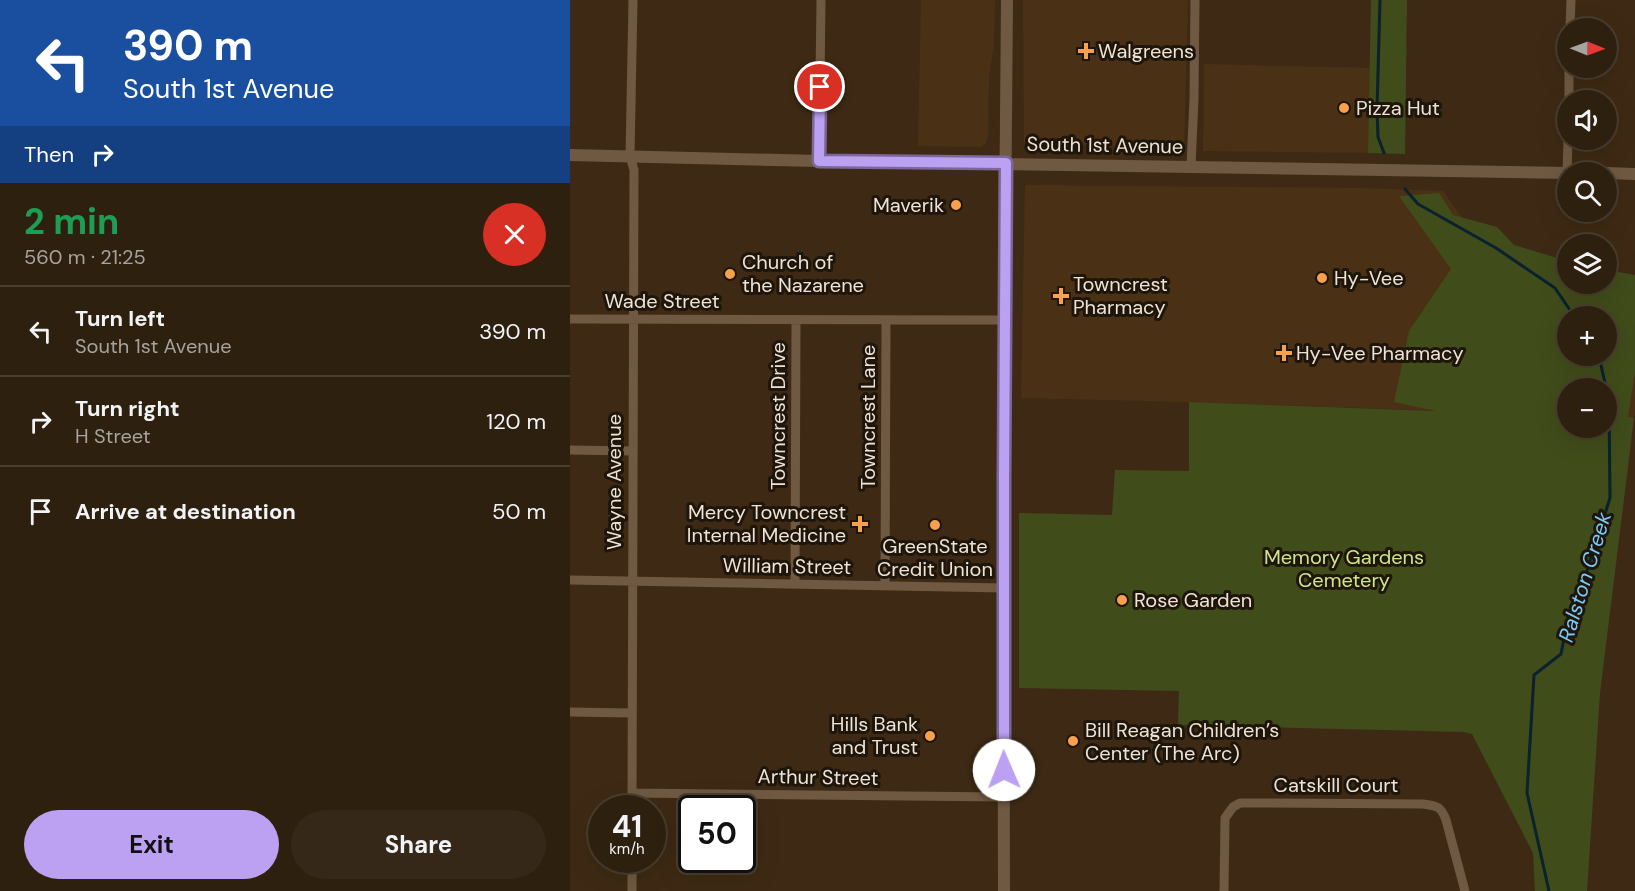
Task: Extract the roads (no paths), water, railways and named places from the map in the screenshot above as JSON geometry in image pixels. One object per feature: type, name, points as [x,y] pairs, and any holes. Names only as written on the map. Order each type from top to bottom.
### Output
[{"type":"main road","points":[[1004,891],[1007,0]]},
{"type":"main road","name":"South 1st Avenue","points":[[570,155],[1557,172]]},
{"type":"main road","points":[[1617,173],[1635,174]]},
{"type":"street","name":"Wayne Avenue","points":[[632,793],[634,170],[630,156],[633,0]]},
{"type":"street","points":[[819,161],[821,0]]},
{"type":"street","points":[[1191,166],[1195,0]]},
{"type":"street","points":[[1570,18],[1571,0]]},
{"type":"street","name":"Wade Street","points":[[570,319],[1005,320]]},
{"type":"street","name":"Towncrest Drive","points":[[795,584],[796,320]]},
{"type":"street","name":"Towncrest Lane","points":[[885,586],[886,320]]},
{"type":"street","points":[[570,450],[632,451]]},
{"type":"street","name":"William Street","points":[[570,580],[1004,588]]},
{"type":"street","points":[[570,712],[632,713]]},
{"type":"street","name":"Arthur Street","points":[[632,793],[1004,797]]},
{"type":"street","name":"Catskill Court","points":[[1224,891],[1224,822],[1227,813],[1240,803],[1265,803],[1423,804],[1439,807],[1446,820],[1465,891]]},
{"type":"street","points":[[632,873],[632,891]]},
{"type":"waterway","name":"Ralston Creek","points":[[1380,0],[1377,110],[1378,137],[1384,153]]},
{"type":"waterway","name":"Ralston Creek","points":[[1405,189],[1418,204],[1496,248],[1555,288],[1567,306]]},
{"type":"waterway","name":"Ralston Creek","points":[[1601,366],[1604,378]]},
{"type":"waterway","name":"Ralston Creek","points":[[1549,891],[1527,793],[1534,675],[1561,654],[1568,618],[1585,577],[1610,498],[1609,438]]},
{"type":"place","name":"Walgreens","points":[[1086,51]]},
{"type":"place","name":"Pizza Hut","points":[[1344,108]]},
{"type":"place","name":"Maverik","points":[[956,205]]},
{"type":"place","name":"Church of the Nazarene","points":[[730,274]]},
{"type":"place","name":"Hy-Vee","points":[[1322,278]]},
{"type":"place","name":"Towncrest Pharmacy","points":[[1061,296]]},
{"type":"place","name":"Hy-Vee Pharmacy","points":[[1284,353]]},
{"type":"place","name":"Mercy Towncrest Internal Medicine","points":[[860,524]]},
{"type":"place","name":"GreenState Credit Union","points":[[935,525]]},
{"type":"place","name":"Rose Garden","points":[[1122,600]]},
{"type":"place","name":"Hills Bank and Trust","points":[[930,736]]},
{"type":"place","name":"Bill Reagan Children’s Center (The Arc)","points":[[1073,741]]},
{"type":"park label","name":"Memory Gardens Cemetery","points":[[1344,568]]}]
